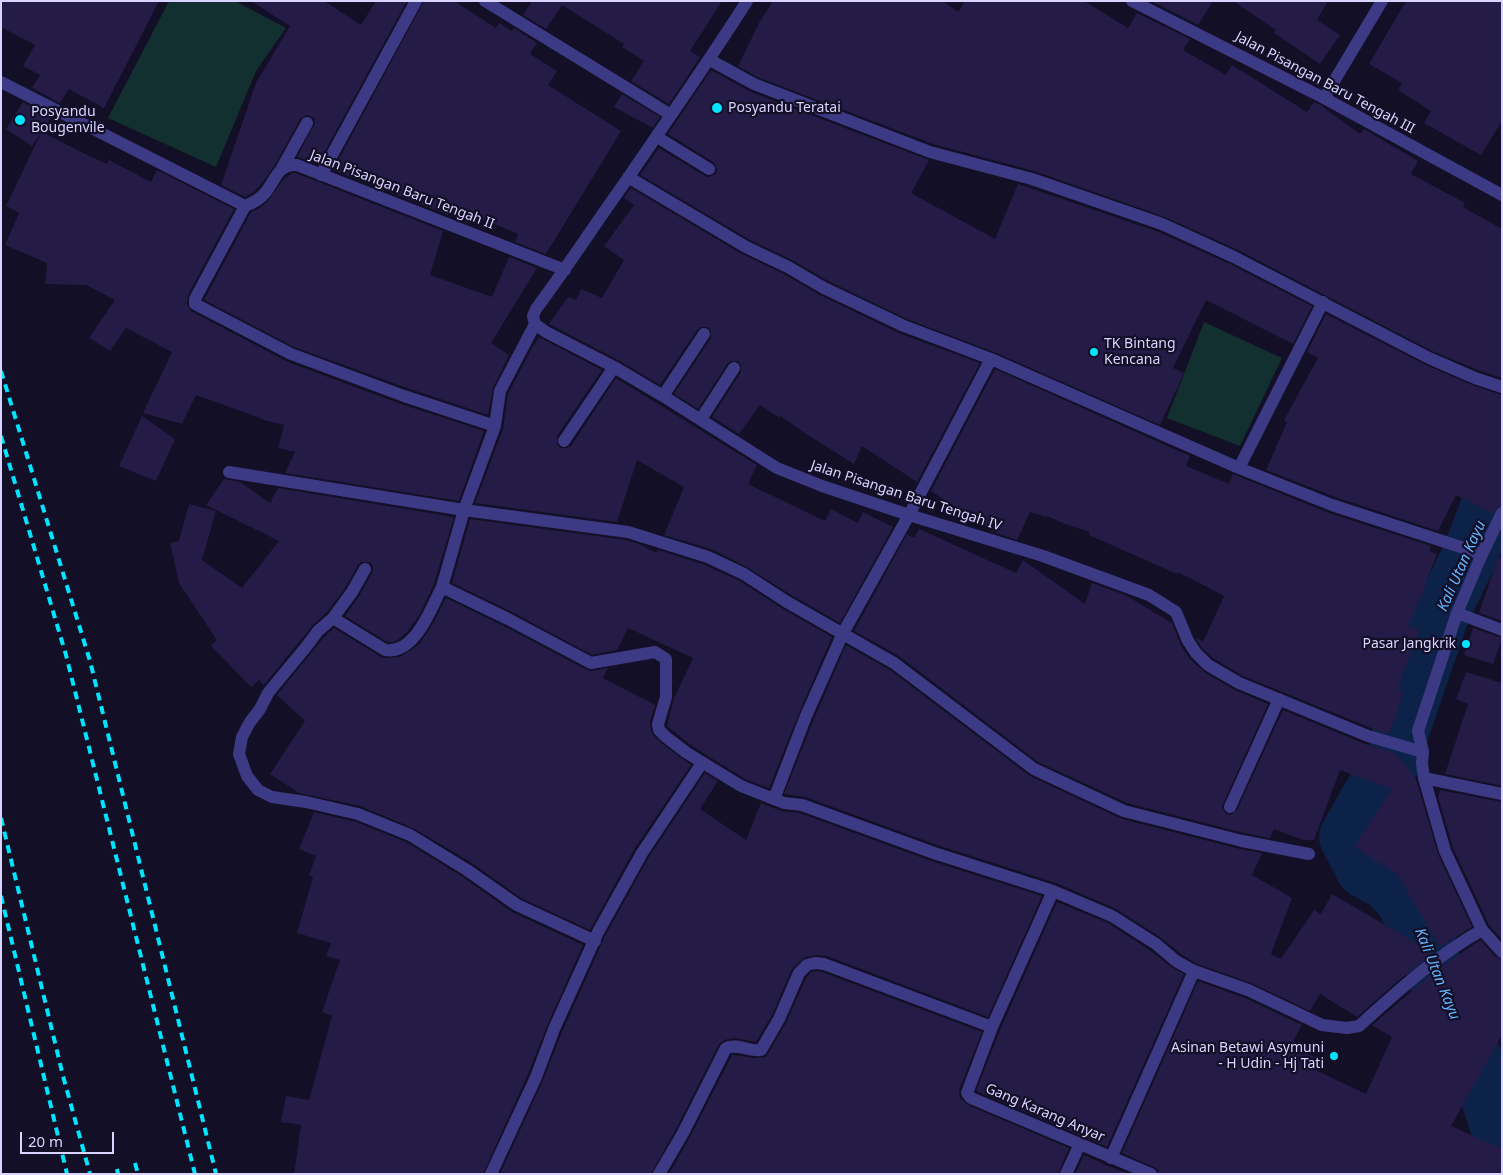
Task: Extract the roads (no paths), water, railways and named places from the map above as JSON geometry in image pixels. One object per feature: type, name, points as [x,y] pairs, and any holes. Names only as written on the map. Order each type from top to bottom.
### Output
[{"type":"street","points":[[321,175],[416,1]]},
{"type":"street","points":[[485,1],[671,115]]},
{"type":"street","points":[[333,618],[385,650],[393,651],[399,649],[412,640],[424,622],[442,587],[464,510],[495,426],[500,392],[535,324],[533,316],[536,309],[710,60],[747,1]]},
{"type":"street","name":"Jalan Pisangan Baru Tengah III","points":[[1132,1],[1324,98],[1502,195]]},
{"type":"street","points":[[1324,98],[1382,1]]},
{"type":"street","points":[[710,60],[754,84],[930,152],[1032,179],[1162,224],[1234,257],[1429,358],[1475,378],[1502,387]]},
{"type":"street","points":[[1,82],[245,206]]},
{"type":"street","points":[[307,123],[282,168],[265,193],[256,202],[245,206],[194,304],[291,354],[404,396],[495,426]]},
{"type":"street","points":[[657,137],[709,169]]},
{"type":"street","name":"Jalan Pisangan Baru Tengah II","points":[[282,168],[297,165],[565,270]]},
{"type":"street","points":[[628,177],[746,247],[788,267],[824,288],[904,326],[991,359],[1239,468],[1332,505],[1474,552]]},
{"type":"street","points":[[1239,468],[1323,302]]},
{"type":"street","name":"Jalan Pisangan Baru Tengah IV","points":[[535,324],[546,332],[614,367],[663,396],[777,468],[814,483],[909,515],[1043,556],[1149,595],[1176,612],[1188,641],[1196,653],[1208,665],[1239,683],[1368,736],[1423,752]]},
{"type":"street","points":[[663,396],[704,334]]},
{"type":"street","points":[[774,799],[806,716],[843,633],[909,515],[991,359]]},
{"type":"street","points":[[564,441],[614,367]]},
{"type":"street","points":[[701,419],[734,368]]},
{"type":"street","points":[[229,472],[464,510],[628,532],[708,557],[744,574],[788,602],[894,662],[1034,769],[1124,811],[1242,841],[1309,854]]},
{"type":"street","points":[[1502,513],[1474,552],[1457,613],[1418,731],[1423,752],[1424,778],[1445,851],[1482,930],[1502,952]]},
{"type":"street","points":[[365,569],[352,592],[333,618],[318,630],[268,693],[260,709],[250,722],[242,737],[239,754],[247,776],[258,790],[272,797],[306,802],[358,814],[410,835],[467,870],[516,905],[594,941]]},
{"type":"street","points":[[442,587],[592,662],[656,652],[666,659],[666,696],[658,724],[659,730],[666,738],[702,763],[741,786],[784,803],[802,805],[934,853],[1053,891],[1112,916],[1156,944],[1176,961],[1194,971],[1248,990],[1322,1025],[1347,1028],[1359,1026],[1432,963],[1482,930]]},
{"type":"street","points":[[1457,613],[1502,630]]},
{"type":"street","points":[[1230,807],[1280,699]]},
{"type":"street","points":[[491,1174],[536,1077],[554,1029],[598,932],[642,853],[702,763]]},
{"type":"street","points":[[1424,778],[1502,794]]},
{"type":"street","points":[[659,1174],[683,1133],[726,1048],[732,1045],[756,1051],[761,1050],[779,1019],[799,973],[807,965],[815,963],[824,964],[992,1027],[1053,891]]},
{"type":"street","points":[[1111,1158],[1194,971]]},
{"type":"street","name":"Gang Karang Anyar","points":[[992,1027],[967,1093],[971,1098],[1151,1174]]},
{"type":"street","points":[[1066,1174],[1080,1144]]},
{"type":"waterway","name":"Kali Utan Kayu","points":[[1502,472],[1469,557],[1442,612],[1399,738],[1395,757],[1347,837],[1364,870],[1386,882],[1401,897],[1427,941],[1437,979],[1480,1071],[1502,1139]]},
{"type":"railway","points":[[1,371],[90,661],[216,1174]]},
{"type":"railway","points":[[1,436],[66,655],[195,1174]]},
{"type":"railway","points":[[1,818],[63,1076],[90,1174]]},
{"type":"railway","points":[[1,896],[67,1174]]},
{"type":"railway","points":[[135,1163],[138,1174]]},
{"type":"railway","points":[[117,1169],[118,1174]]},
{"type":"place","name":"Posyandu Teratai","points":[[717,108]]},
{"type":"place","name":"Posyandu Bougenvile","points":[[20,120]]},
{"type":"place","name":"TK Bintang Kencana","points":[[1094,352]]},
{"type":"place","name":"Pasar Jangkrik","points":[[1466,644]]},
{"type":"place","name":"Asinan Betawi Asymuni - H Udin - Hj Tati","points":[[1334,1056]]}]
